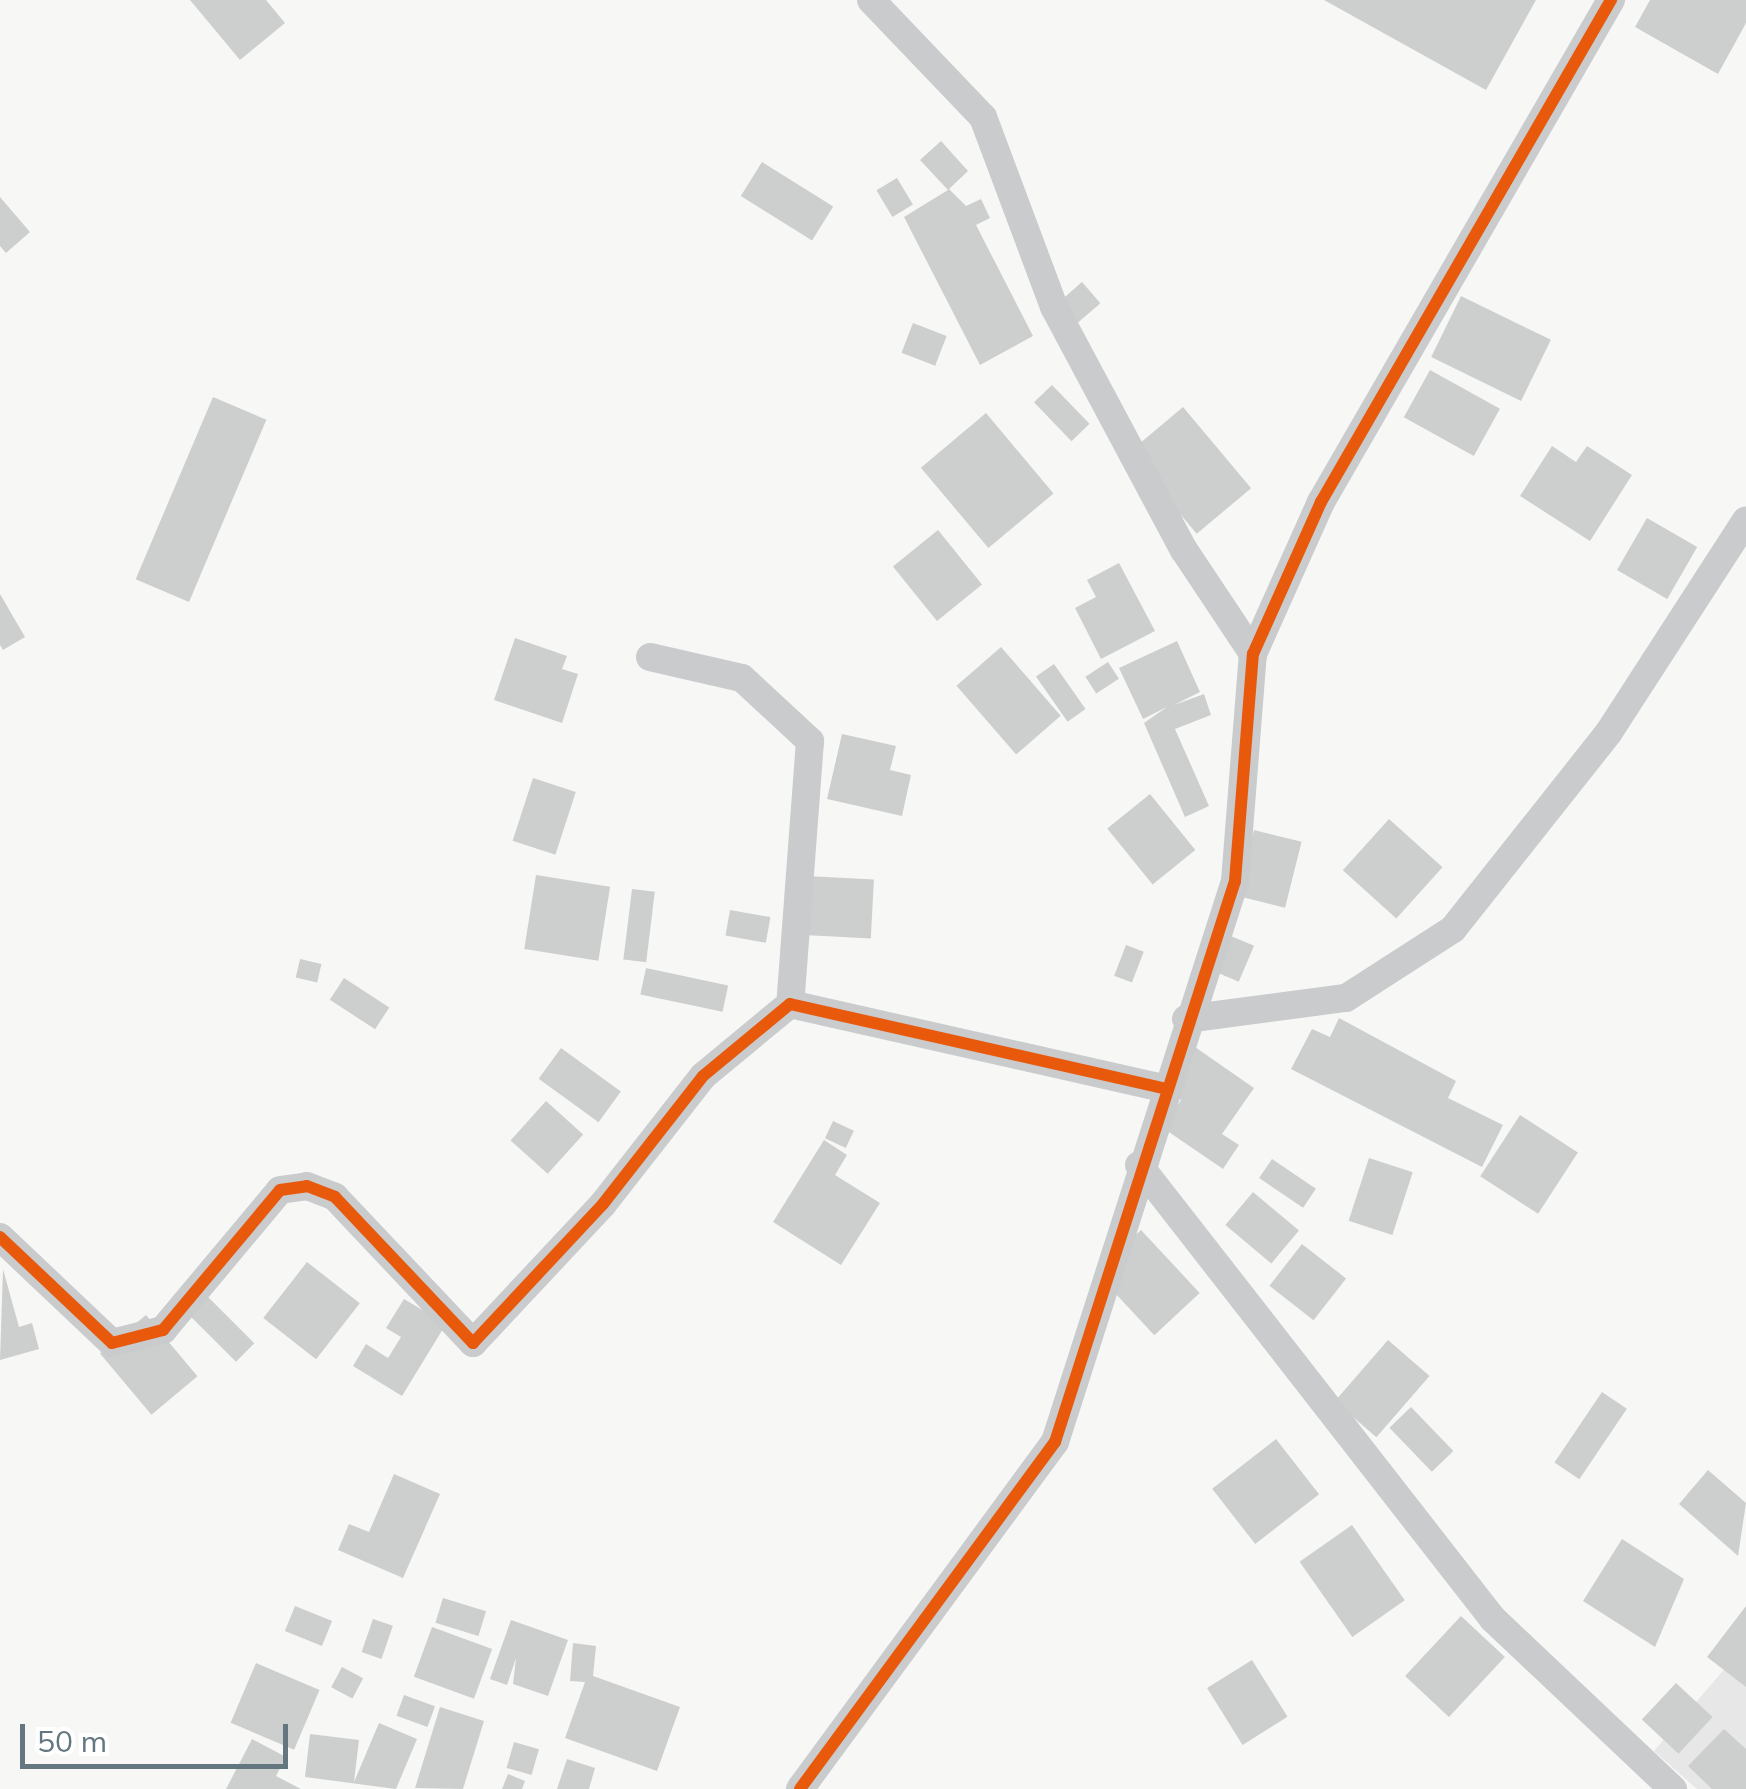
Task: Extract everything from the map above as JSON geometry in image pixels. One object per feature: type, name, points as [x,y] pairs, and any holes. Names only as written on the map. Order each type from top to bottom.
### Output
[{"type":"street","points":[[871,0],[983,117],[1054,306],[1184,550],[1253,654]]},
{"type":"street","points":[[800,1789],[1055,1442],[1138,1165],[1235,881],[1253,654],[1320,502],[1611,0]]},
{"type":"street","points":[[1186,1019],[1346,998],[1453,929],[1609,732],[1746,520]]},
{"type":"street","points":[[0,1237],[112,1343],[163,1330],[280,1190],[307,1186],[335,1197],[473,1343],[604,1204],[702,1076],[790,1004],[810,741],[742,678],[650,657]]},
{"type":"street","points":[[790,1004],[1164,1088]]},
{"type":"street","points":[[1138,1165],[1493,1620],[1672,1789]]},
{"type":"shaded area","points":[[1746,1644],[1746,1789],[1697,1789],[1654,1751]]},
{"type":"building","points":[[190,0],[266,0],[285,23],[240,60]]},
{"type":"building","points":[[1324,0],[1536,0],[1486,90]]},
{"type":"building","points":[[1650,0],[1746,0],[1746,23],[1718,74],[1635,27]]},
{"type":"building","points":[[941,141],[968,171],[949,189],[966,206],[981,199],[990,218],[976,225],[1033,336],[980,365],[904,217],[948,190],[920,160]]},
{"type":"building","points":[[762,162],[833,207],[812,240],[741,196]]},
{"type":"building","points":[[897,178],[913,205],[892,217],[876,190]]},
{"type":"building","points":[[0,197],[30,232],[6,253],[0,246]]},
{"type":"building","points":[[1082,282],[1100,303],[1075,325],[1057,304]]},
{"type":"building","points":[[1461,296],[1551,340],[1521,401],[1431,357]]},
{"type":"building","points":[[913,323],[947,336],[935,366],[902,353]]},
{"type":"building","points":[[1430,370],[1500,409],[1474,456],[1404,417]]},
{"type":"building","points":[[1052,385],[1090,424],[1072,441],[1034,402]]},
{"type":"building","points":[[213,397],[266,420],[189,602],[136,579]]},
{"type":"building","points":[[1183,407],[1251,488],[1197,534],[1129,453]]},
{"type":"building","points":[[986,413],[1053,493],[988,548],[921,468]]},
{"type":"building","points":[[1552,446],[1576,462],[1587,446],[1632,475],[1590,541],[1520,496]]},
{"type":"building","points":[[1647,518],[1697,547],[1667,599],[1617,570]]},
{"type":"building","points":[[938,530],[982,584],[937,621],[893,567]]},
{"type":"building","points":[[1119,563],[1155,631],[1101,659],[1075,608],[1096,597],[1087,580]]},
{"type":"building","points":[[0,594],[25,637],[3,650],[0,645]]},
{"type":"building","points":[[515,638],[567,656],[562,669],[578,674],[562,723],[494,700]]},
{"type":"building","points":[[1177,641],[1200,692],[1174,705],[1204,694],[1211,715],[1175,729],[1209,806],[1185,817],[1144,723],[1167,707],[1143,719],[1119,668]]},
{"type":"building","points":[[1001,647],[1061,716],[1016,754],[956,686]]},
{"type":"building","points":[[1108,662],[1119,679],[1096,693],[1085,677]]},
{"type":"building","points":[[1054,664],[1086,709],[1068,722],[1036,677]]},
{"type":"building","points":[[842,734],[896,746],[890,770],[911,775],[902,816],[827,799]]},
{"type":"building","points":[[533,778],[576,792],[555,855],[513,841]]},
{"type":"building","points":[[1150,794],[1195,850],[1153,885],[1107,829]]},
{"type":"building","points":[[1389,819],[1443,867],[1396,918],[1343,870]]},
{"type":"building","points":[[1254,830],[1302,842],[1285,908],[1238,896]]},
{"type":"building","points":[[536,875],[610,887],[598,961],[524,949]]},
{"type":"building","points":[[807,876],[874,880],[871,938],[804,935]]},
{"type":"building","points":[[632,889],[655,892],[646,962],[623,959]]},
{"type":"building","points":[[730,910],[770,917],[766,943],[725,936]]},
{"type":"building","points":[[1231,936],[1254,946],[1239,982],[1216,972]]},
{"type":"building","points":[[1126,945],[1144,952],[1132,983],[1114,976]]},
{"type":"building","points":[[300,959],[321,964],[317,982],[296,978]]},
{"type":"building","points":[[646,968],[728,985],[723,1012],[640,994]]},
{"type":"building","points":[[344,978],[389,1007],[375,1029],[330,1000]]},
{"type":"building","points":[[1339,1018],[1456,1081],[1448,1098],[1503,1125],[1482,1167],[1291,1069],[1312,1029],[1330,1037]]},
{"type":"building","points":[[1195,1047],[1254,1088],[1222,1134],[1239,1145],[1223,1169],[1163,1128],[1181,1100],[1166,1089]]},
{"type":"building","points":[[561,1048],[621,1091],[599,1122],[539,1079]]},
{"type":"building","points":[[546,1101],[583,1134],[548,1174],[511,1140]]},
{"type":"building","points":[[1520,1115],[1578,1153],[1538,1214],[1480,1176]]},
{"type":"building","points":[[833,1121],[854,1131],[846,1148],[825,1138]]},
{"type":"building","points":[[824,1140],[847,1155],[835,1175],[880,1203],[841,1265],[773,1222]]},
{"type":"building","points":[[1369,1158],[1413,1172],[1392,1235],[1349,1221]]},
{"type":"building","points":[[1272,1159],[1316,1189],[1303,1208],[1259,1178]]},
{"type":"building","points":[[1253,1192],[1299,1231],[1271,1264],[1225,1225]]},
{"type":"building","points":[[1141,1230],[1200,1293],[1154,1335],[1096,1272]]},
{"type":"building","points":[[1302,1244],[1346,1278],[1313,1320],[1269,1286]]},
{"type":"building","points":[[307,1262],[360,1303],[316,1359],[263,1318]]},
{"type":"building","points":[[3,1269],[19,1327],[32,1323],[39,1349],[0,1360]]},
{"type":"building","points":[[190,1279],[254,1343],[236,1362],[172,1297]]},
{"type":"building","points":[[404,1299],[446,1324],[402,1396],[353,1366],[366,1344],[388,1358],[401,1337],[386,1328]]},
{"type":"building","points":[[146,1315],[197,1376],[151,1415],[100,1354]]},
{"type":"building","points":[[1388,1340],[1430,1376],[1376,1437],[1335,1401]]},
{"type":"building","points":[[1602,1392],[1627,1409],[1579,1479],[1554,1462]]},
{"type":"building","points":[[1411,1407],[1453,1451],[1432,1472],[1389,1428]]},
{"type":"building","points":[[1276,1439],[1319,1494],[1255,1544],[1212,1489]]},
{"type":"building","points":[[1708,1470],[1746,1503],[1738,1556],[1679,1504]]},
{"type":"building","points":[[394,1474],[440,1494],[403,1578],[338,1550],[349,1524],[369,1532]]},
{"type":"building","points":[[1352,1525],[1405,1600],[1352,1637],[1300,1562]]},
{"type":"building","points":[[1622,1539],[1684,1579],[1655,1647],[1583,1601]]},
{"type":"building","points":[[443,1598],[486,1611],[478,1636],[435,1623]]},
{"type":"building","points":[[295,1606],[332,1621],[322,1646],[285,1631]]},
{"type":"building","points":[[1746,1606],[1746,1687],[1707,1657]]},
{"type":"building","points":[[1461,1616],[1505,1657],[1449,1717],[1405,1676]]},
{"type":"building","points":[[373,1619],[393,1626],[381,1659],[362,1652]]},
{"type":"building","points":[[511,1620],[568,1640],[548,1696],[513,1684],[516,1658],[507,1685],[490,1679]]},
{"type":"building","points":[[432,1627],[492,1649],[474,1699],[414,1677]]},
{"type":"building","points":[[573,1643],[596,1646],[593,1676],[680,1707],[657,1771],[565,1738],[585,1682],[570,1681]]},
{"type":"building","points":[[1252,1660],[1288,1717],[1243,1745],[1207,1688]]},
{"type":"building","points":[[256,1663],[320,1690],[294,1750],[231,1723]]},
{"type":"building","points":[[342,1667],[363,1678],[352,1699],[331,1687]]},
{"type":"building","points":[[1676,1683],[1713,1717],[1678,1754],[1642,1720]]},
{"type":"building","points":[[404,1695],[435,1706],[427,1727],[396,1716]]},
{"type":"building","points":[[440,1707],[484,1721],[463,1789],[415,1788]]},
{"type":"building","points":[[379,1723],[417,1739],[396,1789],[305,1777],[310,1734],[359,1740],[354,1782]]},
{"type":"building","points":[[1724,1729],[1746,1749],[1746,1789],[1712,1789],[1688,1766]]},
{"type":"building","points":[[252,1739],[286,1757],[276,1776],[301,1789],[226,1789]]},
{"type":"building","points":[[514,1742],[539,1749],[532,1775],[507,1768]]},
{"type":"building","points":[[567,1759],[595,1768],[589,1789],[557,1789]]},
{"type":"building","points":[[508,1774],[525,1781],[522,1789],[502,1789]]},
{"type":"cycle path","points":[[800,1789],[1055,1442],[1235,881],[1253,654],[1321,502],[1611,0]]},
{"type":"cycle path","points":[[0,1237],[112,1343],[163,1330],[280,1190],[307,1186],[335,1197],[473,1343],[603,1204],[703,1076],[790,1004],[1163,1088]]}]
